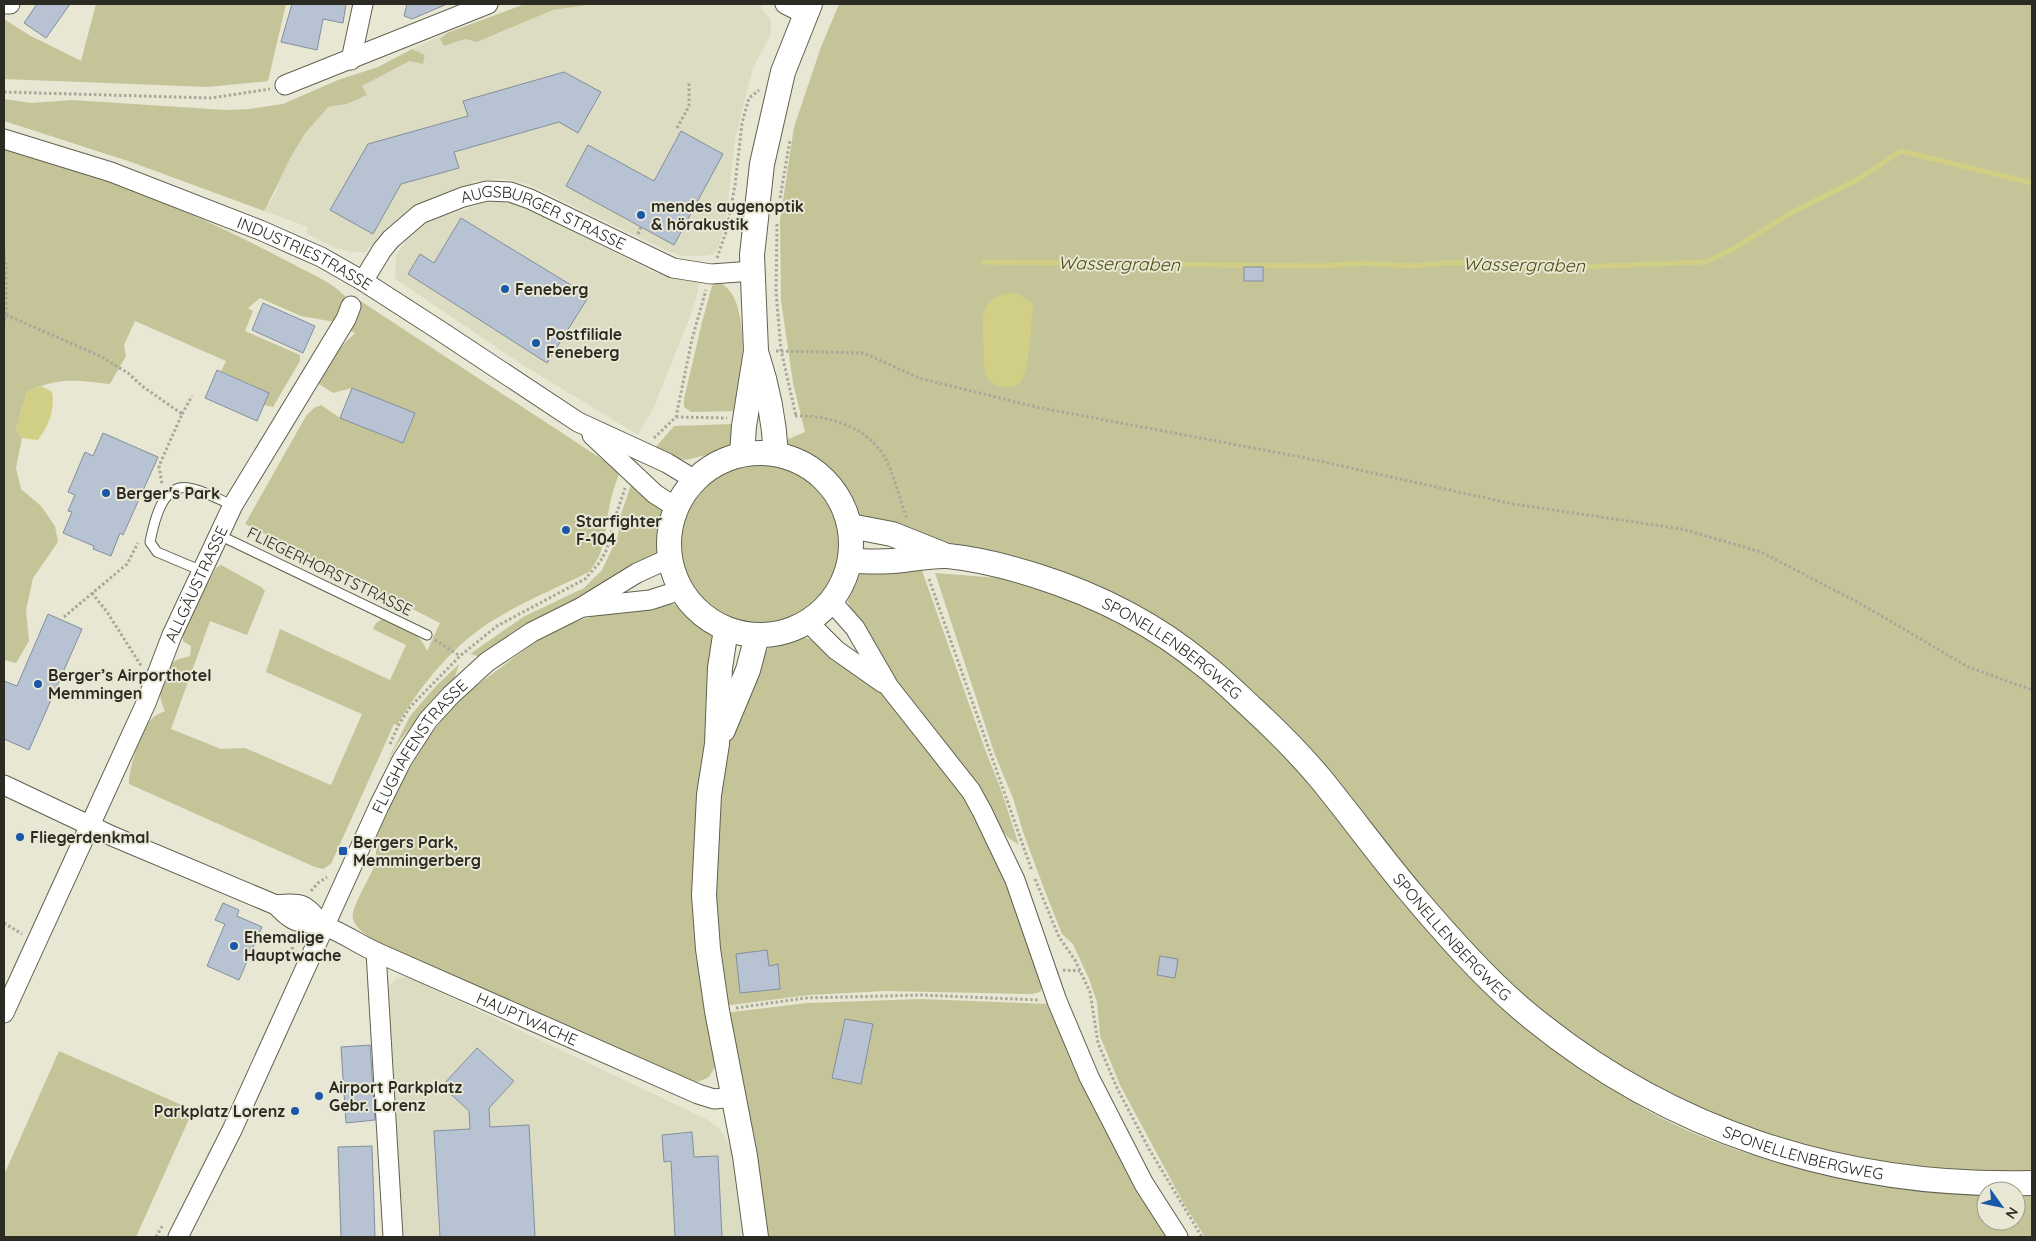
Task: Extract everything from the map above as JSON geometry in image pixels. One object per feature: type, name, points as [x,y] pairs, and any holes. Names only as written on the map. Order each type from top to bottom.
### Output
[{"type":"street","points":[[350,60],[364,4]]},
{"type":"street","points":[[285,86],[488,4]]},
{"type":"street","points":[[742,454],[744,426],[756,351],[752,255],[762,164],[800,7]]},
{"type":"street","name":"INDUSTRIESTRASSE","points":[[4,139],[111,172],[193,203],[322,257],[363,281],[578,422],[667,463],[695,480]]},
{"type":"street","name":"AUGSBURGER STRASSE","points":[[363,281],[382,250],[420,214],[463,197],[486,191],[510,192],[530,199],[673,268],[711,274],[752,271]]},
{"type":"street","name":"ALLGÄUSTRASSE","points":[[4,1013],[33,945],[152,685],[172,635],[233,505],[346,319],[351,306]]},
{"type":"street","points":[[756,351],[767,384],[774,425],[776,454]]},
{"type":"street","name":"INDUSTRIESTRASSE","points":[[578,422],[655,494],[677,508]]},
{"type":"street","points":[[742,454],[776,454],[804,465],[819,475],[831,488],[840,502],[850,526],[850,560],[843,582],[831,601],[808,622],[790,631],[757,636],[726,629],[695,608],[681,590],[670,558],[671,526],[677,508],[695,480],[720,463],[742,454]]},
{"type":"street","name":"SPONELLENBERGWEG","points":[[850,526],[892,534],[946,556],[1008,567],[1099,600],[1166,637],[1203,663],[1274,728],[1318,775],[1413,895],[1484,973],[1517,1005],[1595,1066],[1643,1093],[1725,1132],[1817,1162],[1869,1173],[1980,1185],[2032,1183]]},
{"type":"street","name":"SPONELLENBERGWEG","points":[[850,560],[890,562],[946,556]]},
{"type":"street","name":"FLUGHAFENSTRASSE","points":[[178,1237],[232,1130],[379,806],[402,760],[428,720],[451,695],[488,662],[532,632],[580,608],[637,573],[670,558]]},
{"type":"street","name":"FLUGHAFENSTRASSE","points":[[580,608],[650,600],[681,590]]},
{"type":"street","points":[[831,601],[855,628],[889,687],[971,792],[987,820],[1015,880],[1058,1000],[1089,1077],[1144,1184],[1178,1237]]},
{"type":"street","points":[[808,622],[836,650],[889,687]]},
{"type":"street","points":[[726,629],[720,668],[717,744],[709,796],[704,895],[708,949],[746,1165],[756,1237]]},
{"type":"street","points":[[717,744],[748,670],[757,636]]},
{"type":"street","name":"HAUPTWACHE","points":[[4,785],[88,825],[276,905],[296,923],[324,926],[376,952],[698,1094],[714,1099],[734,1097]]},
{"type":"street","points":[[376,952],[393,1237]]},
{"type":"lane","points":[[202,571],[157,552],[150,542],[152,530],[161,506],[169,493],[179,488],[189,488],[233,505]]},
{"type":"lane","name":"FLIEGERHORSTSTRASSE","points":[[219,535],[427,635]]},
{"type":"path","points":[[677,128],[690,106],[689,83]]},
{"type":"path","points":[[4,92],[212,98],[285,86]]},
{"type":"path","points":[[716,260],[727,229],[735,185],[742,123],[749,98]]},
{"type":"path","points":[[779,205],[790,138]]},
{"type":"path","points":[[777,214],[776,292],[782,350],[796,416]]},
{"type":"path","points":[[4,252],[6,270],[6,315],[4,322]]},
{"type":"path","points":[[653,439],[676,417],[692,339],[708,284]]},
{"type":"path","points":[[6,315],[100,356],[128,373],[142,386],[182,414]]},
{"type":"path","points":[[756,351],[864,353],[919,378],[1036,408],[1301,456],[1513,504],[1682,530],[1762,552],[1863,605],[1968,667],[2032,690]]},
{"type":"path","points":[[162,490],[159,466],[192,396]]},
{"type":"path","points":[[789,417],[816,416],[839,422],[871,440],[884,457],[907,519]]},
{"type":"path","points":[[676,417],[736,418]]},
{"type":"path","points":[[64,617],[127,564],[140,540]]},
{"type":"path","points":[[929,579],[1034,876],[1059,937],[1075,960],[1090,992],[1098,1043],[1117,1088],[1149,1149],[1202,1237]]},
{"type":"path","points":[[92,593],[107,612],[152,685]]},
{"type":"path","points":[[427,635],[460,656]]},
{"type":"path","points":[[4,923],[16,930],[33,945]]},
{"type":"path","points":[[718,1011],[805,998],[921,995],[1058,1000]]},
{"type":"shaded area","points":[[594,4],[761,4],[761,9],[770,18],[770,36],[753,68],[735,139],[727,212],[719,246],[714,254],[684,256],[667,251],[528,184],[503,179],[472,181],[473,188],[405,213],[365,252],[351,252],[336,248],[307,234],[308,227],[264,211],[275,194],[282,171],[302,138],[328,107],[348,104],[367,95],[361,86],[411,61],[423,63],[425,55],[412,49],[447,33],[440,39],[444,46],[465,39],[477,42],[553,10]]},
{"type":"shaded area","points":[[500,201],[522,206],[655,273],[700,283],[693,309],[653,409],[638,435],[523,365],[395,279],[396,255],[410,234],[422,223],[485,203]]},
{"type":"shaded area","points":[[1012,293],[1021,295],[1033,304],[1030,344],[1025,374],[1022,380],[1014,386],[1003,387],[989,380],[985,373],[983,320],[987,305],[1001,295]]},
{"type":"shaded area","points":[[41,386],[52,392],[53,405],[50,417],[38,440],[22,438],[16,430],[27,391]]},
{"type":"shaded area","points":[[402,977],[410,978],[708,1120],[719,1129],[727,1140],[731,1151],[742,1237],[401,1237],[387,996],[389,987],[396,979]]},
{"type":"green space","points":[[96,4],[286,4],[268,81],[208,87],[4,79],[4,19],[29,35],[81,61]]},
{"type":"green space","points":[[525,4],[594,4],[553,10],[477,42],[465,39],[444,46],[440,39],[447,33]]},
{"type":"green space","points":[[839,4],[2032,4],[2032,1172],[1953,1171],[1883,1164],[1826,1153],[1762,1134],[1654,1086],[1614,1063],[1570,1032],[1535,1005],[1491,965],[1445,916],[1365,820],[1117,597],[1044,566],[967,549],[858,518],[847,494],[831,472],[815,459],[793,450],[786,440],[805,432],[793,383],[781,300],[780,220],[794,127],[821,47]]},
{"type":"green space","points":[[412,49],[425,55],[423,64],[410,61],[362,86],[367,95],[347,104],[328,107],[307,131],[264,211],[131,162],[4,121],[4,99],[32,103],[72,100],[226,110],[283,104],[338,80],[378,67]]},
{"type":"green space","points":[[4,149],[77,170],[184,211],[319,278],[335,287],[348,299],[335,322],[301,316],[260,298],[248,308],[253,311],[245,331],[300,355],[300,361],[273,407],[264,405],[269,393],[221,371],[226,361],[135,321],[124,345],[126,356],[110,384],[68,381],[49,383],[27,391],[16,430],[22,438],[16,468],[21,489],[41,506],[55,526],[58,542],[33,578],[26,610],[29,641],[16,663],[4,660]]},
{"type":"green space","points":[[717,281],[732,294],[740,319],[743,351],[740,411],[691,412],[684,407],[684,399],[712,286]]},
{"type":"green space","points":[[359,300],[620,471],[611,499],[604,542],[595,564],[589,572],[531,599],[481,628],[440,666],[417,694],[397,725],[394,724],[331,864],[323,869],[129,784],[129,777],[137,747],[150,720],[165,711],[160,691],[165,672],[178,659],[190,656],[191,646],[183,641],[183,624],[216,568],[221,565],[265,591],[247,635],[210,621],[171,729],[221,749],[245,748],[331,785],[362,714],[266,672],[280,629],[390,680],[406,645],[373,629],[376,623],[382,619],[403,627],[420,639],[427,651],[440,623],[245,524],[306,416],[314,408],[321,405],[340,418],[403,443],[415,413],[352,388],[333,393],[319,384],[328,362],[355,333],[346,328]]},
{"type":"green space","points":[[731,424],[739,429],[728,450],[685,460],[673,457],[655,448],[674,426]]},
{"type":"green space","points":[[769,462],[785,465],[800,471],[825,492],[834,505],[840,520],[843,544],[842,560],[834,583],[813,608],[800,617],[785,623],[753,626],[737,623],[715,613],[692,590],[680,560],[679,536],[682,520],[692,498],[715,475],[745,463]]},
{"type":"green space","points":[[633,479],[669,513],[661,550],[653,559],[514,633],[478,656],[470,654],[523,617],[584,588],[602,570],[618,536],[620,517]]},
{"type":"green space","points":[[920,565],[1019,845],[995,824],[943,744],[858,626],[848,602],[850,586],[861,573],[881,568]]},
{"type":"green space","points":[[935,573],[1025,580],[1074,598],[1167,649],[1243,710],[1599,1077],[1643,1108],[1677,1126],[1706,1138],[1771,1161],[1804,1170],[1869,1185],[1976,1195],[1976,1231],[2026,1231],[2026,1195],[2032,1195],[2032,1237],[1205,1237],[1184,1204],[1120,1085],[1100,1036],[1097,1002],[1089,979],[1073,944],[1062,934],[1023,832],[1013,798],[995,755]]},
{"type":"green space","points":[[672,604],[683,606],[694,618],[711,630],[714,661],[716,1065],[709,1077],[698,1082],[686,1079],[374,941],[359,928],[353,919],[358,900],[375,864],[378,834],[384,818],[426,742],[451,709],[463,697],[530,646],[569,624],[632,608]]},
{"type":"green space","points":[[803,637],[815,641],[856,669],[901,712],[964,792],[1008,879],[1043,985],[1040,992],[1032,994],[885,991],[810,995],[723,1006],[713,860],[726,751],[734,719],[764,653],[772,645]]},
{"type":"green space","points":[[459,664],[454,680],[398,743],[383,770],[410,716],[435,687]]},
{"type":"green space","points":[[920,999],[1050,1004],[1168,1237],[764,1237],[724,1013],[807,1003]]},
{"type":"green space","points":[[59,1051],[193,1110],[136,1237],[4,1237],[4,1175]]},
{"type":"building","points":[[37,4],[70,4],[46,38],[24,23]]},
{"type":"building","points":[[292,4],[346,4],[343,23],[323,19],[317,50],[281,42]]},
{"type":"building","points":[[407,4],[447,4],[412,19],[404,16]]},
{"type":"building","points":[[564,72],[601,92],[578,133],[559,122],[454,152],[459,168],[401,184],[373,234],[330,210],[368,144],[468,116],[463,101]]},
{"type":"building","points":[[681,131],[723,154],[674,245],[566,186],[588,145],[654,181]]},
{"type":"building","name":"Feneberg","points":[[461,218],[589,296],[547,363],[408,274],[420,254],[434,263]]},
{"type":"building","points":[[1244,267],[1263,267],[1263,281],[1244,281]]},
{"type":"building","points":[[263,303],[315,326],[303,353],[252,330]]},
{"type":"building","points":[[217,370],[269,393],[257,421],[205,398]]},
{"type":"building","points":[[352,388],[415,413],[403,443],[340,418]]},
{"type":"building","name":"Berger's Park","points":[[103,433],[158,457],[123,535],[120,533],[111,556],[93,549],[94,546],[63,533],[72,512],[68,511],[75,495],[68,492],[85,452],[93,456]]},
{"type":"building","name":"Berger’s Airporthotel Memmingen","points":[[48,614],[82,629],[29,750],[4,739],[4,681],[17,686]]},
{"type":"building","name":"Ehemalige Hauptwache","points":[[223,903],[239,910],[237,916],[262,927],[239,980],[207,966],[225,924],[215,920]]},
{"type":"building","points":[[767,950],[769,966],[778,964],[780,989],[740,993],[736,954]]},
{"type":"building","points":[[1160,956],[1178,959],[1175,978],[1157,975]]},
{"type":"building","points":[[845,1019],[873,1024],[861,1084],[832,1078]]},
{"type":"building","points":[[370,1045],[375,1120],[346,1123],[341,1047]]},
{"type":"building","points":[[477,1048],[514,1081],[489,1108],[490,1127],[529,1125],[535,1237],[440,1237],[434,1131],[470,1129],[469,1111],[442,1086]]},
{"type":"building","points":[[692,1132],[694,1157],[718,1156],[722,1237],[675,1237],[671,1161],[664,1162],[662,1135]]},
{"type":"building","points":[[372,1146],[375,1237],[341,1237],[338,1147]]},
{"type":"waterway","name":"Wassergraben","points":[[983,262],[1323,266],[1364,263],[1413,266],[1443,263],[1489,263],[1526,269],[1706,262],[1733,249],[1789,214],[1860,178],[1901,151],[2032,183]]},
{"type":"place","name":"mendes augenoptik & hörakustik","points":[[641,215]]},
{"type":"place","name":"Feneberg","points":[[505,289]]},
{"type":"place","name":"Postfiliale Feneberg","points":[[536,343]]},
{"type":"place","name":"Berger's Park","points":[[106,493]]},
{"type":"place","name":"Starfighter F-104","points":[[566,530]]},
{"type":"place","name":"Berger’s Airporthotel Memmingen","points":[[38,684]]},
{"type":"place","name":"Fliegerdenkmal","points":[[20,837]]},
{"type":"place","name":"Bergers Park, Memmingerberg","points":[[343,851]]},
{"type":"place","name":"Ehemalige Hauptwache","points":[[234,946]]},
{"type":"place","name":"Airport Parkplatz Gebr. Lorenz","points":[[319,1096]]},
{"type":"place","name":"Parkplatz Lorenz","points":[[295,1111]]}]
